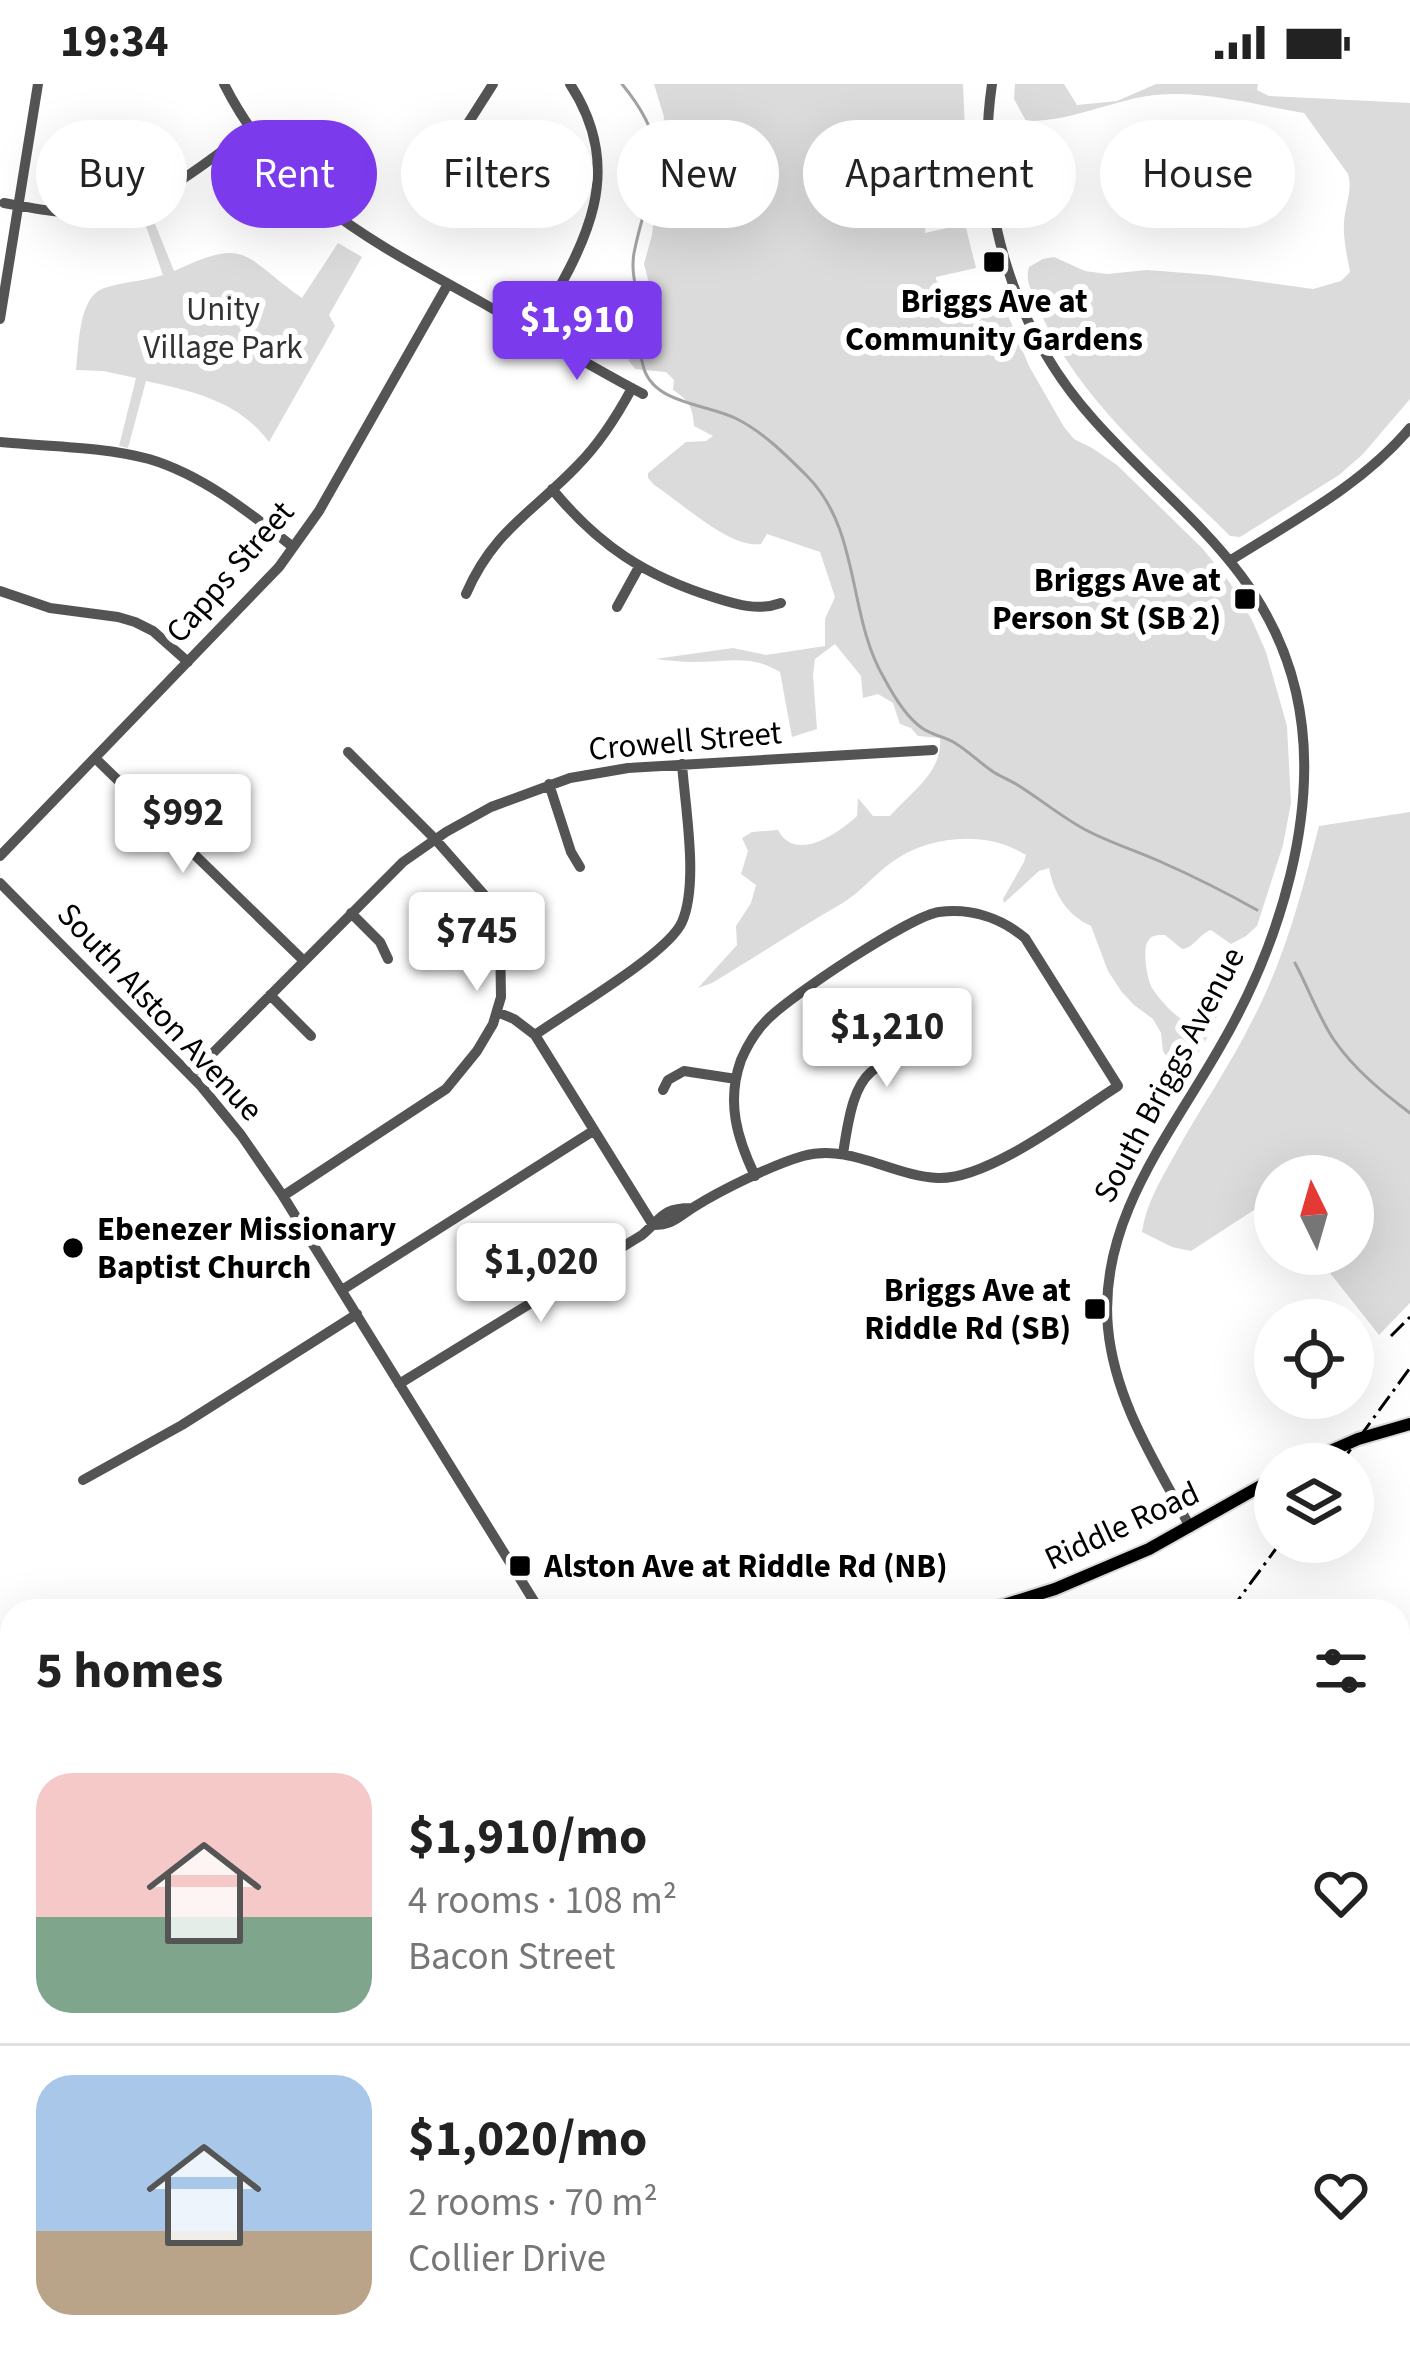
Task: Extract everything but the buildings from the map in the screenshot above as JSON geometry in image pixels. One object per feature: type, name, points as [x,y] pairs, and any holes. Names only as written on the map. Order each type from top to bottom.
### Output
[{"type":"main road","points":[[1349,1443],[1410,1424]]},
{"type":"main road","name":"Riddle Road","points":[[1020,1599],[1100,1571],[1254,1490]]},
{"type":"street","points":[[0,319],[38,84]]},
{"type":"street","points":[[224,84],[244,120]]},
{"type":"street","points":[[470,120],[494,84]]},
{"type":"street","points":[[534,332],[583,243],[597,193],[592,134],[570,84]]},
{"type":"street","name":"South Briggs Avenue","points":[[992,84],[988,126],[991,195],[1010,278],[1043,352],[1081,406],[1231,560],[1276,631],[1296,690],[1306,764],[1299,837],[1269,939],[1243,1004],[1126,1209],[1115,1244],[1107,1300],[1112,1356],[1125,1402],[1190,1527]]},
{"type":"street","points":[[4,203],[69,212],[114,210],[155,194],[211,158]]},
{"type":"street","points":[[354,228],[638,391],[586,456],[495,545],[466,594]]},
{"type":"street","name":"Capps Street","points":[[0,856],[252,596],[293,547],[319,512],[448,284]]},
{"type":"street","points":[[1231,560],[1351,484],[1410,428]]},
{"type":"street","points":[[0,437],[163,464],[204,483],[293,547]]},
{"type":"street","points":[[551,489],[606,546],[667,581],[756,608],[782,603]]},
{"type":"street","points":[[617,607],[639,567]]},
{"type":"street","points":[[0,591],[50,608],[135,622],[154,631],[188,662]]},
{"type":"street","name":"Crowell Street","points":[[191,1075],[404,862],[491,807],[549,784],[600,772],[933,750]]},
{"type":"street","points":[[284,1196],[446,1089],[478,1051],[501,997],[500,937],[487,898],[348,752]]},
{"type":"street","points":[[95,758],[303,960]]},
{"type":"street","points":[[535,1035],[638,965],[664,945],[681,923],[690,887],[682,764]]},
{"type":"street","points":[[549,784],[580,867]]},
{"type":"street","name":"South Alston Avenue","points":[[0,883],[191,1075],[242,1135],[533,1599]]},
{"type":"street","points":[[400,1384],[653,1226],[667,1226],[692,1208],[803,1156],[843,1154],[921,1176],[954,1178],[996,1163],[1118,1086],[1025,938],[992,917],[951,911],[919,918],[781,1007],[749,1044],[733,1097],[736,1131],[755,1177]]},
{"type":"street","points":[[351,913],[380,942],[388,959]]},
{"type":"street","points":[[270,995],[311,1036]]},
{"type":"street","points":[[497,1012],[535,1035],[653,1226]]},
{"type":"street","points":[[843,1154],[850,1107],[867,1076],[901,1057],[955,1053]]},
{"type":"street","points":[[662,1090],[684,1070],[736,1079]]},
{"type":"street","points":[[342,1290],[593,1131]]},
{"type":"street","points":[[83,1480],[182,1425],[357,1314]]},
{"type":"green space","points":[[654,84],[963,84],[964,120],[803,120],[803,228],[925,228],[925,233],[966,228],[976,268],[936,280],[945,289],[1004,306],[1029,366],[1064,427],[1074,439],[1117,465],[1203,549],[1252,620],[1287,726],[1291,803],[1257,926],[1231,944],[1211,930],[1182,949],[1165,935],[1152,937],[1146,945],[1152,988],[1182,1020],[1194,1026],[1224,997],[1211,1031],[1169,1102],[1175,1079],[1161,1033],[1153,1019],[1121,991],[1091,926],[1063,903],[1049,868],[1039,871],[1004,903],[1026,855],[994,842],[940,841],[907,853],[848,900],[698,988],[737,945],[736,926],[751,903],[756,885],[741,874],[748,851],[742,838],[752,832],[778,830],[795,844],[817,842],[857,816],[858,798],[873,816],[890,816],[931,771],[940,738],[918,736],[900,724],[893,703],[878,694],[863,698],[861,676],[835,644],[815,659],[817,729],[792,737],[780,672],[770,666],[749,661],[655,659],[733,648],[766,655],[825,646],[825,619],[835,597],[820,552],[767,534],[761,544],[735,539],[654,485],[648,473],[686,442],[713,436],[694,426],[689,405],[673,390],[674,380],[666,372],[635,369],[629,361],[625,331],[611,354],[556,325],[560,306],[573,291],[630,322],[649,283],[644,264],[653,228],[779,228],[779,120],[664,117]]},
{"type":"green space","points":[[1015,84],[1064,84],[1077,105],[1117,101],[1156,84],[1258,84],[1257,90],[1269,96],[1410,103],[1410,399],[1363,454],[1339,475],[1240,537],[1230,536],[1095,399],[1052,336],[1028,281],[1029,267],[1054,257],[1085,271],[1107,274],[1147,270],[1313,289],[1341,281],[1350,272],[1344,228],[1348,174],[1304,113],[1174,94],[1059,118],[1025,120],[1014,99]]},
{"type":"green space","name":"Unity Village Park","points":[[147,228],[157,228],[174,271],[232,253],[255,262],[302,298],[338,243],[362,257],[329,315],[335,326],[269,442],[229,407],[146,381],[128,448],[119,446],[136,378],[76,370],[81,323],[95,293],[163,275]]},
{"type":"green space","points":[[1410,812],[1410,1303],[1379,1335],[1374,1329],[1374,1299],[1351,1299],[1332,1275],[1374,1275],[1374,1155],[1254,1155],[1254,1210],[1191,1251],[1142,1232],[1159,1184],[1264,996],[1292,924],[1319,826]]},
{"type":"waterway","points":[[622,84],[640,108],[655,148],[652,184],[633,261],[641,355],[650,381],[671,397],[725,414],[756,430],[824,498],[837,521],[872,653],[896,698],[916,723],[955,743],[1084,829],[1257,910]]},
{"type":"waterway","points":[[1295,963],[1342,1051],[1410,1113]]},
{"type":"railway","points":[[1391,1336],[1410,1317]]},
{"type":"railway","points":[[1355,1443],[1410,1368]]},
{"type":"railway","points":[[1239,1599],[1265,1563]]},
{"type":"place","name":"Briggs Ave at Community Gardens","points":[[994,262]]},
{"type":"place","name":"Briggs Ave at Person St (SB 2)","points":[[1245,599]]},
{"type":"place","name":"Ebenezer Missionary Baptist Church","points":[[73,1248]]},
{"type":"place","name":"Briggs Ave at Riddle Rd (SB)","points":[[1095,1309]]},
{"type":"place","name":"Alston Ave at Riddle Rd (NB)","points":[[520,1566]]}]
